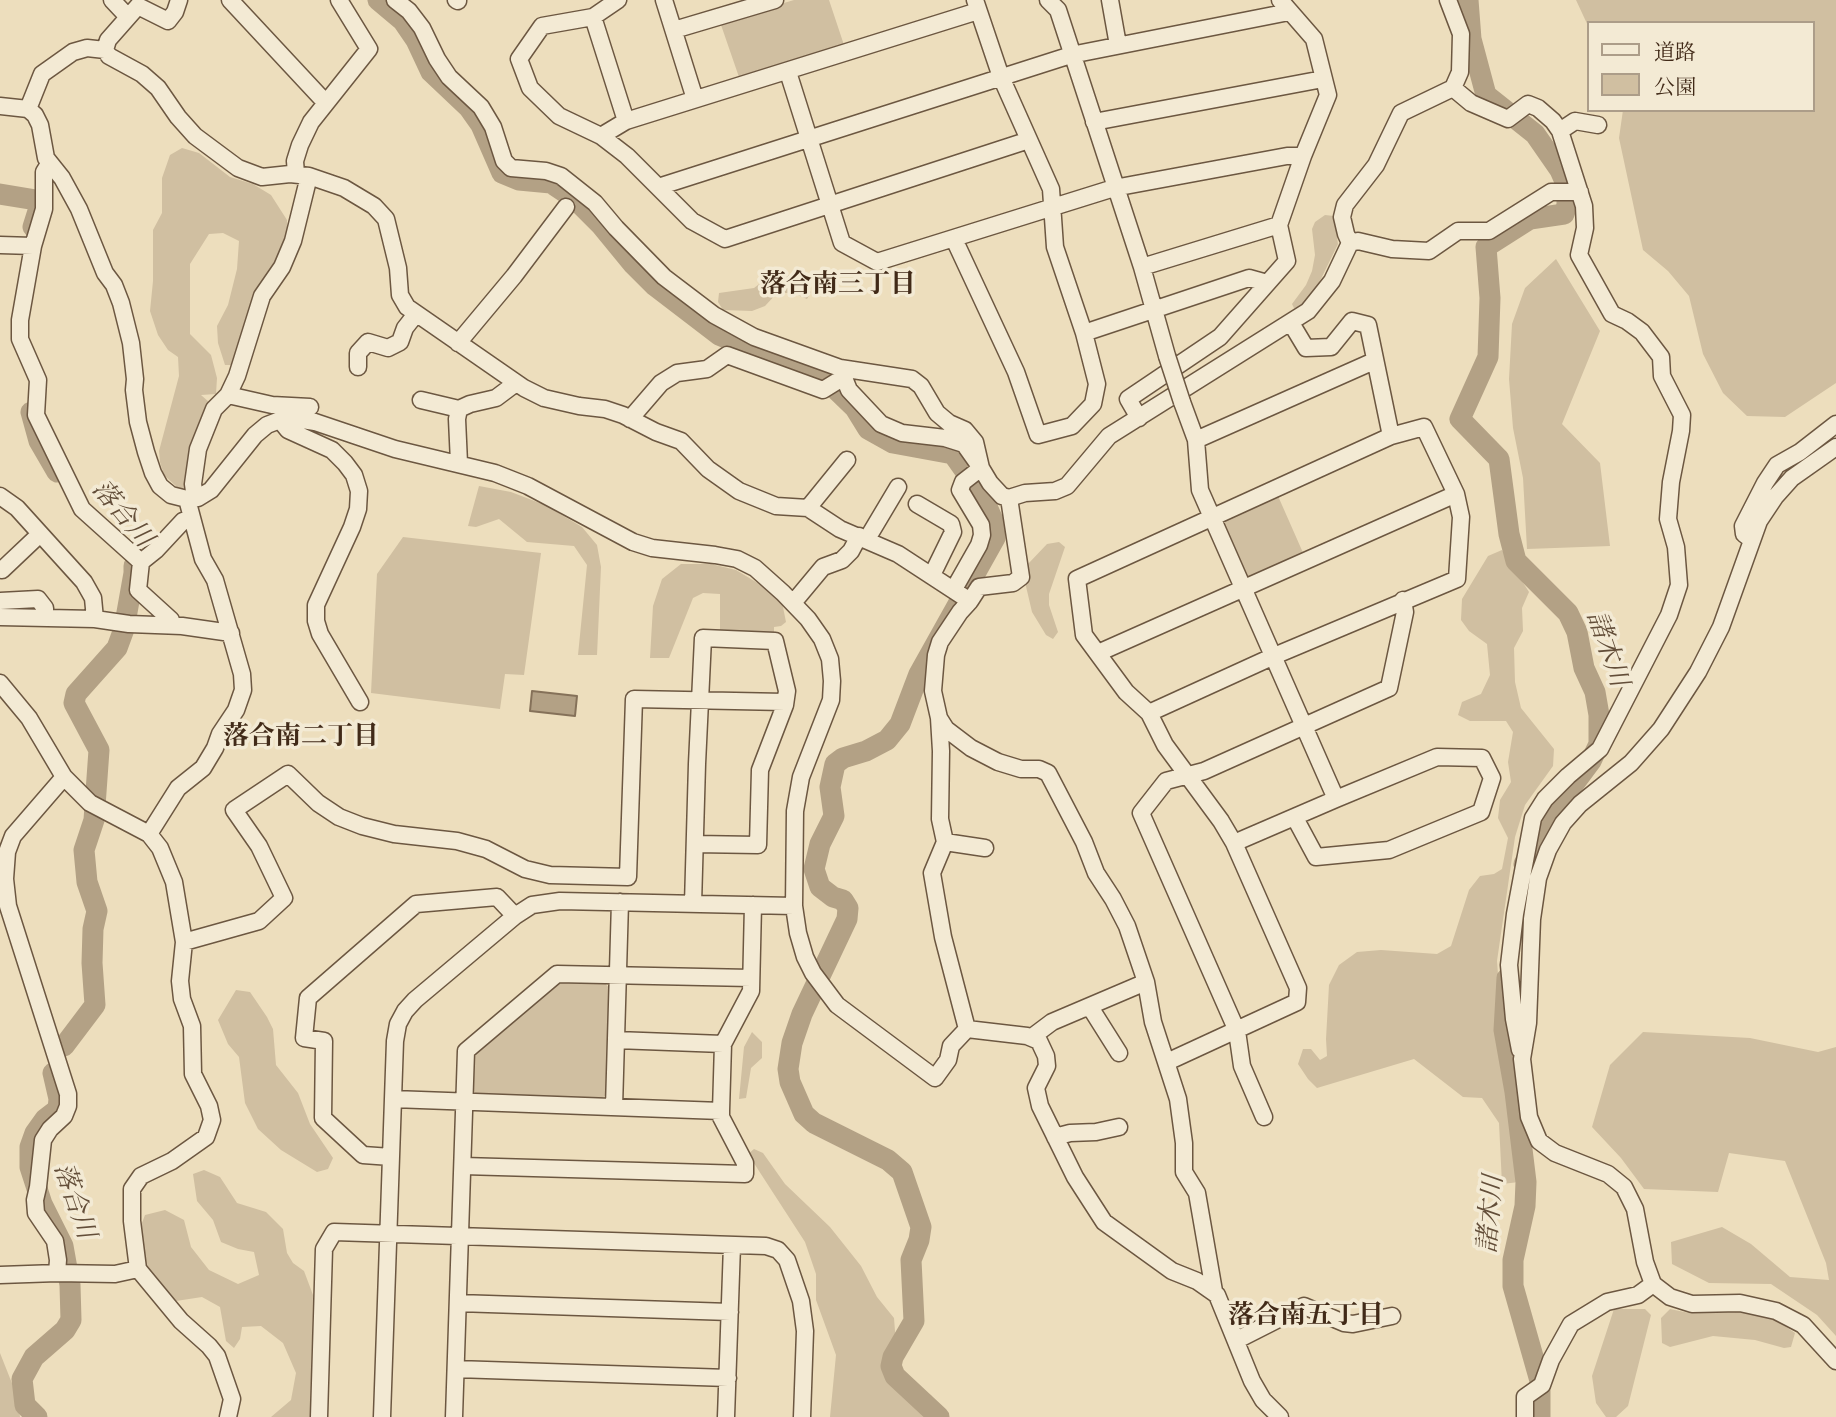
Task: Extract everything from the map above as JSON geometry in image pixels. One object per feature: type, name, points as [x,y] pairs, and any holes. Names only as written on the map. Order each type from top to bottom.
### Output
[{"type":"street","points":[[112,0],[128,17]]},
{"type":"street","points":[[105,50],[108,40],[138,6],[168,21],[179,0]]},
{"type":"street","points":[[230,0],[326,102]]},
{"type":"street","points":[[149,835],[178,788],[203,768],[236,710],[243,691],[242,674],[231,633],[215,580],[203,559],[191,518],[193,484],[198,449],[214,409],[228,395],[237,376],[262,296],[282,267],[293,241],[302,175],[295,161],[300,145],[311,122],[369,49],[339,0]]},
{"type":"street","points":[[395,0],[409,11],[422,28],[449,77],[481,107],[493,127],[504,161],[511,168],[546,171],[561,176],[595,202],[664,277],[713,315],[838,378],[881,424],[902,433],[945,438],[964,444],[972,475],[1009,498],[1025,493],[1055,491],[1067,486],[1109,436],[1308,311],[1332,281],[1350,243],[1358,240],[1392,249],[1429,251],[1458,231],[1489,231],[1551,192],[1580,192]]},
{"type":"street","points":[[618,0],[593,17],[542,26],[519,59],[530,88],[559,116],[601,136],[627,156],[692,220],[724,239],[1029,140]]},
{"type":"street","points":[[664,0],[695,99]]},
{"type":"street","points":[[674,30],[775,0]]},
{"type":"street","points":[[1110,0],[1118,46]]},
{"type":"street","points":[[1350,243],[1342,217],[1345,205],[1376,165],[1401,113],[1453,88],[1460,72],[1461,34],[1448,0]]},
{"type":"street","points":[[1055,4],[1196,440],[1200,490],[1336,799]]},
{"type":"street","points":[[601,136],[626,121],[788,72],[976,5],[1001,77],[1051,189],[1055,247],[1084,333],[1097,384],[1093,404],[1072,426],[1038,435],[1016,372],[954,239]]},
{"type":"street","points":[[658,187],[1071,55],[1284,6],[1314,39],[1328,95],[1279,225],[1287,261],[1220,337],[1129,399],[1139,418]]},
{"type":"street","points":[[593,17],[626,121]]},
{"type":"street","points":[[27,109],[42,74],[72,52],[87,48],[105,50],[110,56],[150,81],[195,136],[238,168],[262,177],[302,175],[344,188],[374,206],[386,219],[398,268],[400,295],[407,307],[516,383],[544,398],[605,409],[681,441],[708,468],[739,491],[776,506],[808,508],[840,529],[898,554],[961,595]]},
{"type":"street","points":[[788,72],[842,243],[877,262],[1114,188],[1287,156],[1303,156]]},
{"type":"street","points":[[1094,122],[1323,79]]},
{"type":"street","points":[[1453,88],[1471,103],[1508,119],[1528,104],[1538,108],[1553,121],[1560,131],[1584,206],[1585,228],[1579,255],[1612,314],[1642,332],[1661,357],[1662,376],[1682,415],[1668,519],[1676,547],[1679,585],[1669,615],[1600,750],[1545,799],[1534,818],[1508,965],[1529,1117],[1539,1141],[1555,1153],[1608,1174],[1624,1187],[1635,1209],[1645,1262],[1653,1284],[1670,1297],[1692,1304],[1740,1303],[1776,1311],[1803,1325],[1836,1361]]},
{"type":"street","points":[[0,106],[27,109],[35,115],[49,164],[62,177],[79,209],[105,273],[114,285],[131,343],[138,422],[153,473],[160,486],[171,495],[191,499],[211,489],[255,435],[267,425],[297,419],[315,422],[395,449],[495,473],[528,485],[633,542],[652,548],[737,559],[755,568],[793,603],[822,639],[830,659],[832,681],[831,700],[797,795],[794,906],[805,957],[813,973],[837,1004],[935,1078],[948,1060],[951,1046],[967,1029]]},
{"type":"street","points":[[1560,131],[1575,121],[1598,125]]},
{"type":"street","points":[[49,164],[44,172],[44,209],[33,246],[20,320],[20,340],[38,380],[36,415],[82,509],[141,562]]},
{"type":"street","points":[[458,343],[514,276],[566,207]]},
{"type":"street","points":[[1142,267],[1279,225]]},
{"type":"street","points":[[0,245],[33,246]]},
{"type":"street","points":[[1084,333],[1249,278],[1267,283]]},
{"type":"street","points":[[358,367],[358,354],[368,342],[388,348],[400,341],[405,328],[416,314]]},
{"type":"street","points":[[1291,323],[1306,348],[1331,347],[1352,321],[1368,325],[1391,436]]},
{"type":"street","points":[[630,419],[661,383],[677,373],[707,369],[727,355],[823,390],[838,378],[912,379],[921,386],[937,413],[949,423],[965,430],[975,442],[972,475],[960,490],[981,525],[982,535],[961,595],[960,611],[940,642],[936,655],[933,691],[939,718],[940,818],[945,842],[932,873],[943,937],[967,1029]]},
{"type":"street","points":[[1196,440],[1374,361]]},
{"type":"street","points":[[421,400],[459,409],[496,398],[516,383]]},
{"type":"street","points":[[228,395],[272,405],[310,407]]},
{"type":"street","points":[[272,405],[277,421],[288,430],[332,450],[349,469],[359,491],[358,509],[352,527],[316,605],[316,621],[320,634],[360,702]]},
{"type":"street","points":[[459,409],[459,464]]},
{"type":"street","points":[[1752,540],[1744,534],[1743,526],[1777,465],[1800,452],[1836,425]]},
{"type":"street","points":[[1149,713],[1274,656],[1457,579],[1461,517],[1456,494],[1424,427],[1391,436],[1077,579],[1084,635],[1126,692],[1149,713],[1165,745],[1188,774],[1234,843],[1298,988],[1297,1002],[1167,1062]]},
{"type":"street","points":[[1522,1059],[1528,1023],[1532,919],[1538,878],[1548,850],[1563,823],[1580,804],[1631,763],[1661,729],[1698,672],[1721,627],[1759,521],[1792,478],[1836,447]]},
{"type":"street","points":[[808,508],[847,460]]},
{"type":"street","points":[[793,603],[823,567],[842,560],[863,538],[898,487]]},
{"type":"street","points":[[1098,653],[1456,494]]},
{"type":"street","points":[[0,496],[17,508],[84,582],[93,598],[95,619]]},
{"type":"street","points":[[961,595],[979,587],[1013,583],[1021,577],[1009,498]]},
{"type":"street","points":[[917,504],[951,524],[953,532],[932,575]]},
{"type":"street","points":[[172,625],[171,620],[138,590],[141,562],[183,521],[191,518]]},
{"type":"street","points":[[2,570],[40,534]]},
{"type":"street","points":[[0,601],[38,599],[46,608],[45,618]]},
{"type":"street","points":[[1264,1117],[1242,1066],[1237,1031],[1141,813],[1167,781],[1204,771],[1389,688],[1405,611],[1403,600]]},
{"type":"street","points":[[0,617],[95,619],[231,633]]},
{"type":"street","points":[[693,904],[695,844],[700,700],[703,638],[775,641],[787,691],[760,771],[758,845],[695,844]]},
{"type":"street","points":[[0,683],[29,718],[64,777],[95,805],[149,835],[160,848],[174,882],[184,942],[180,981],[182,999],[192,1026],[193,1074],[209,1106],[212,1120],[205,1137],[172,1161],[141,1176],[132,1189],[132,1221],[138,1269],[181,1321],[217,1356],[232,1399],[228,1417]]},
{"type":"street","points":[[184,942],[259,921],[284,898],[259,846],[234,810],[288,774],[318,803],[339,817],[362,826],[394,834],[457,841],[486,849],[525,869],[550,875],[628,877],[634,699],[785,702]]},
{"type":"street","points":[[939,718],[946,729],[971,748],[998,762],[1048,773],[1084,842],[1096,873],[1127,926],[1146,982],[1153,1021],[1178,1100],[1184,1143],[1184,1172],[1197,1193],[1214,1291],[1263,1400],[1280,1417]]},
{"type":"street","points":[[1234,843],[1437,757],[1482,758],[1492,778],[1481,812],[1389,850],[1315,857],[1295,818]]},
{"type":"street","points":[[57,1273],[55,1241],[36,1213],[35,1200],[43,1140],[64,1116],[68,1094],[8,906],[5,878],[7,852],[13,836],[64,777]]},
{"type":"street","points":[[945,842],[985,848]]},
{"type":"street","points":[[391,1157],[363,1155],[323,1118],[324,1041],[304,1038],[308,998],[416,904],[497,897],[515,916]]},
{"type":"street","points":[[382,1417],[395,1041],[398,1024],[405,1011],[531,905],[546,901],[794,906]]},
{"type":"street","points":[[614,1107],[620,902]]},
{"type":"street","points":[[463,1166],[745,1174],[745,1163],[721,1117],[721,1111],[723,1044],[751,991],[753,905]]},
{"type":"street","points":[[454,1417],[466,1051],[557,974],[751,978]]},
{"type":"street","points":[[1032,1037],[1052,1022],[1146,982]]},
{"type":"street","points":[[1090,1007],[1119,1053]]},
{"type":"street","points":[[967,1029],[1032,1037],[1038,1041],[1046,1056],[1047,1066],[1036,1088],[1040,1106],[1075,1177],[1104,1222],[1172,1271],[1214,1291]]},
{"type":"street","points":[[616,1040],[723,1044]]},
{"type":"street","points":[[393,1099],[721,1111]]},
{"type":"street","points":[[1055,1137],[1119,1126]]},
{"type":"street","points":[[319,1417],[324,1248],[334,1232],[766,1246],[778,1250],[787,1260],[801,1301],[805,1331],[802,1417]]},
{"type":"street","points":[[726,1417],[732,1245]]},
{"type":"street","points":[[0,1275],[115,1274],[138,1269]]},
{"type":"street","points":[[1525,1417],[1525,1397],[1542,1385],[1550,1360],[1571,1324],[1607,1302],[1638,1295],[1653,1284]]},
{"type":"street","points":[[458,1303],[730,1312]]},
{"type":"street","points":[[1237,1340],[1304,1306],[1344,1323],[1353,1324],[1392,1316]]},
{"type":"street","points":[[456,1369],[727,1378]]},
{"type":"green space","points":[[794,0],[829,0],[845,48],[740,80],[720,22]]},
{"type":"green space","points":[[1576,0],[1836,0],[1836,383],[1785,417],[1747,416],[1723,393],[1703,354],[1689,296],[1668,271],[1643,250],[1619,138],[1623,112],[1815,112],[1815,21],[1588,21],[1588,26]]},
{"type":"green space","points":[[182,148],[199,153],[230,177],[253,184],[271,195],[287,220],[287,237],[234,365],[225,365],[218,343],[217,326],[228,305],[237,269],[239,241],[223,233],[209,234],[190,264],[190,334],[211,355],[217,378],[216,394],[201,395],[209,402],[192,450],[186,489],[178,488],[164,475],[160,462],[159,451],[179,376],[178,357],[168,350],[158,335],[150,311],[153,230],[162,213],[162,178],[170,155]]},
{"type":"green space","points":[[1325,215],[1334,216],[1338,244],[1317,287],[1301,307],[1294,308],[1292,304],[1306,285],[1312,271],[1315,255],[1312,229],[1315,222]]},
{"type":"green space","points":[[1556,259],[1600,331],[1562,424],[1600,463],[1610,546],[1527,549],[1523,478],[1513,428],[1509,379],[1512,324],[1525,288]]},
{"type":"green space","points":[[771,275],[797,277],[811,292],[807,299],[778,292],[765,306],[752,311],[723,310],[718,302],[719,293],[754,288]]},
{"type":"green space","points":[[479,486],[511,492],[545,505],[582,527],[597,545],[601,567],[597,655],[578,655],[587,565],[574,546],[527,542],[499,519],[476,527],[468,526]]},
{"type":"green space","points":[[1278,496],[1304,555],[1252,577],[1245,575],[1224,524],[1228,518]]},
{"type":"green space","points":[[403,537],[541,553],[524,675],[505,674],[500,709],[371,693],[377,574]]},
{"type":"green space","points":[[1059,542],[1065,547],[1049,594],[1049,605],[1058,632],[1053,639],[1046,635],[1032,612],[1025,582],[1028,564],[1047,544]]},
{"type":"green space","points":[[1502,550],[1529,592],[1522,608],[1523,631],[1514,648],[1515,682],[1521,708],[1554,749],[1553,766],[1525,805],[1515,837],[1497,961],[1501,1014],[1498,1054],[1529,1161],[1519,1182],[1502,1184],[1499,1123],[1482,1098],[1463,1097],[1414,1059],[1317,1088],[1298,1064],[1303,1049],[1311,1049],[1320,1060],[1327,1056],[1329,985],[1339,965],[1357,952],[1381,950],[1437,954],[1451,946],[1469,890],[1480,876],[1494,874],[1502,869],[1508,838],[1498,818],[1500,800],[1511,782],[1508,762],[1513,732],[1506,721],[1470,721],[1458,715],[1462,702],[1481,694],[1490,675],[1487,644],[1469,631],[1461,620],[1462,599],[1488,556]]},
{"type":"green space","points":[[681,564],[711,564],[736,570],[766,588],[782,602],[786,622],[774,627],[774,636],[720,634],[720,594],[703,593],[693,598],[669,658],[650,658],[653,606],[662,579]]},
{"type":"green space","points":[[560,980],[603,981],[610,989],[608,1093],[601,1099],[477,1095],[471,1088],[472,1058],[475,1052]]},
{"type":"green space","points":[[236,990],[250,992],[267,1017],[273,1029],[276,1065],[298,1093],[310,1124],[333,1158],[328,1169],[317,1172],[281,1150],[258,1129],[245,1103],[239,1057],[228,1044],[218,1020]]},
{"type":"green space","points":[[752,1032],[762,1042],[762,1058],[751,1068],[746,1098],[739,1099],[744,1047]]},
{"type":"green space","points":[[1643,1032],[1750,1038],[1818,1052],[1836,1047],[1836,1336],[1817,1315],[1771,1284],[1709,1283],[1672,1264],[1671,1242],[1722,1227],[1751,1244],[1790,1277],[1829,1280],[1826,1263],[1785,1161],[1729,1153],[1718,1192],[1644,1189],[1621,1158],[1592,1127],[1610,1065]]},
{"type":"green space","points":[[754,1149],[763,1153],[785,1184],[830,1227],[861,1266],[877,1297],[894,1318],[896,1344],[886,1365],[891,1379],[931,1395],[943,1412],[943,1417],[830,1417],[836,1355],[816,1300],[816,1274],[805,1242],[748,1154]]},
{"type":"green space","points":[[204,1170],[220,1177],[237,1203],[266,1212],[283,1229],[287,1253],[293,1263],[304,1271],[313,1295],[310,1417],[271,1417],[291,1400],[296,1373],[283,1343],[261,1326],[242,1327],[240,1339],[234,1348],[226,1341],[220,1307],[202,1297],[176,1301],[154,1281],[143,1260],[140,1228],[145,1215],[165,1210],[184,1220],[191,1247],[209,1270],[238,1284],[259,1275],[254,1252],[221,1242],[213,1220],[197,1201],[193,1174]]},
{"type":"green space","points":[[1614,1309],[1645,1309],[1651,1315],[1628,1406],[1616,1417],[1606,1417],[1596,1403],[1592,1376]]},
{"type":"green space","points":[[1670,1309],[1689,1313],[1742,1312],[1776,1320],[1795,1333],[1791,1347],[1784,1348],[1755,1340],[1713,1336],[1670,1347],[1662,1343],[1661,1318]]},
{"type":"green space","points":[[0,1353],[17,1396],[20,1417],[0,1417]]},
{"type":"shaded area","points":[[532,691],[577,696],[575,716],[530,711]]},
{"type":"waterway","points":[[378,0],[403,21],[416,40],[431,72],[469,108],[481,125],[502,173],[519,180],[551,183],[575,199],[655,286],[719,335],[825,379],[855,408],[868,429],[893,443],[953,454],[982,495],[994,523],[995,538],[919,674],[900,724],[887,740],[835,764],[830,787],[834,816],[820,844],[814,869],[820,887],[833,897],[843,900],[848,908],[847,919],[802,1014],[792,1043],[788,1069],[790,1082],[804,1114],[814,1123],[888,1160],[902,1172],[921,1227],[911,1260],[914,1321],[893,1357],[891,1366],[895,1376],[939,1417]]},
{"type":"waterway","name":"諸木川","points":[[1468,0],[1471,39],[1486,95],[1535,134],[1560,170],[1567,186],[1564,214],[1530,219],[1486,247],[1490,298],[1488,357],[1460,419],[1499,459],[1509,534],[1516,561],[1568,613],[1577,632],[1584,668],[1595,692],[1599,715],[1599,744],[1591,761],[1553,812],[1524,864]]},
{"type":"waterway","name":"落合川","points":[[0,194],[36,200],[39,208],[33,227]]},
{"type":"waterway","name":"落合川","points":[[31,412],[39,441],[57,472]]},
{"type":"waterway","name":"落合川","points":[[64,1046],[95,1005],[92,963],[93,929],[97,911],[87,882],[84,850],[94,820],[99,750],[74,703],[76,694],[117,648],[124,629],[134,566]]},
{"type":"waterway","name":"諸木川","points":[[1507,978],[1504,1030],[1526,1182],[1525,1206],[1513,1260],[1513,1286],[1540,1381],[1540,1417]]},
{"type":"waterway","name":"落合川","points":[[37,1417],[25,1405],[22,1379],[34,1357],[65,1330],[71,1320],[70,1285],[63,1246],[42,1204],[30,1167],[30,1147],[35,1133],[45,1119],[58,1109],[59,1099],[53,1073]]},
{"type":"district","name":"落合南三丁目","points":[[838,285]]},
{"type":"district","name":"落合南二丁目","points":[[301,737]]},
{"type":"district","name":"落合南五丁目","points":[[1306,1316]]}]
